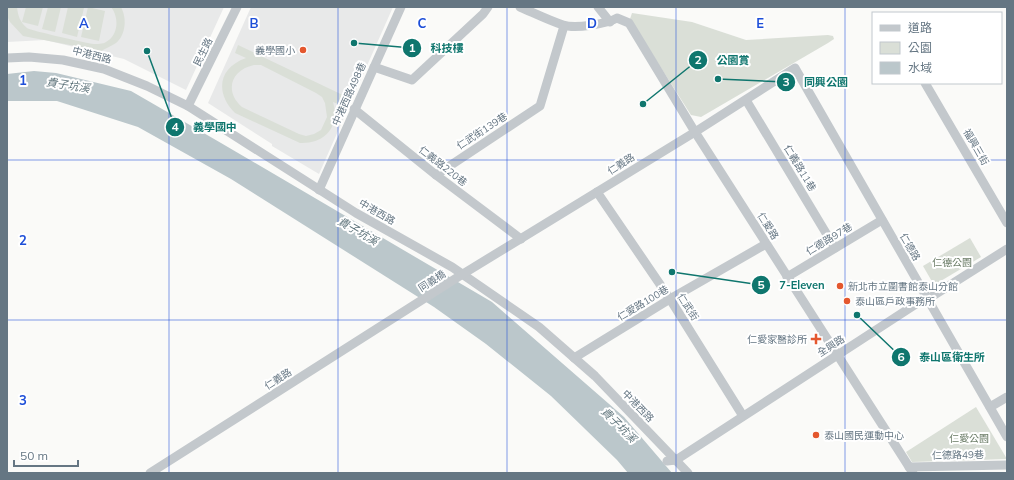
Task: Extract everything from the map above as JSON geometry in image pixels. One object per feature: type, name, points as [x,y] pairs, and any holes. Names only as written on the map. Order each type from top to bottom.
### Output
[{"type":"street","name":"民生路","points":[[188,106],[237,7]]},
{"type":"street","name":"中港西路498巷","points":[[319,190],[401,7]]},
{"type":"street","points":[[374,67],[412,80],[483,14],[488,7]]},
{"type":"street","points":[[520,7],[564,26],[578,26],[610,22]]},
{"type":"street","points":[[598,7],[610,22]]},
{"type":"street","name":"仁愛路","points":[[610,22],[617,18],[629,23],[695,132],[836,355],[911,470]]},
{"type":"street","name":"仁武街139巷","points":[[436,175],[540,106],[564,26]]},
{"type":"street","name":"中港西路","points":[[7,58],[29,57],[63,60],[104,69],[147,86],[188,106],[278,162],[319,190],[461,276],[539,327],[595,376],[671,461],[688,473]]},
{"type":"street","name":"仁義路","points":[[461,276],[695,132],[795,68]]},
{"type":"street","name":"仁德路","points":[[795,68],[1007,436]]},
{"type":"street","name":"福興三街","points":[[926,84],[1007,223]]},
{"type":"street","name":"仁義路11巷","points":[[746,100],[835,248]]},
{"type":"street","name":"仁義路220巷","points":[[354,109],[436,175],[521,239]]},
{"type":"street","name":"仁武街","points":[[597,192],[670,299],[743,416]]},
{"type":"street","name":"仁德路97巷","points":[[787,277],[882,220]]},
{"type":"street","name":"仁愛路100巷","points":[[574,358],[670,299],[766,244]]},
{"type":"street","name":"全興路","points":[[671,461],[916,304],[928,299],[1007,249]]},
{"type":"street","name":"同義橋","points":[[417,304],[461,276]]},
{"type":"street","name":"仁義路","points":[[150,473],[417,304]]},
{"type":"street","points":[[990,407],[1007,397]]},
{"type":"street","name":"仁德路49巷","points":[[911,470],[1007,465]]},
{"type":"shaded area","points":[[7,7],[224,7],[186,90],[124,59],[45,40],[7,42]]},
{"type":"shaded area","name":"義學國小","points":[[251,7],[393,7],[319,174],[272,146],[272,144],[208,103]]},
{"type":"green space","points":[[7,7],[17,7],[20,19],[27,28],[31,30],[100,44],[105,43],[110,39],[115,30],[116,21],[114,11],[111,7],[121,7],[125,21],[124,31],[119,40],[101,51],[23,36],[10,22],[7,16]]},
{"type":"green space","points":[[26,7],[43,7],[38,26],[22,22]]},
{"type":"green space","points":[[48,7],[61,7],[55,32],[42,29]]},
{"type":"green space","points":[[68,7],[84,8],[77,37],[62,33]]},
{"type":"green space","points":[[88,7],[105,11],[99,41],[81,37]]},
{"type":"green space","points":[[632,13],[692,22],[746,40],[828,35],[833,36],[834,39],[701,117],[691,115],[630,19]]},
{"type":"green space","points":[[238,45],[347,97],[343,106],[333,102],[335,111],[334,119],[328,132],[317,141],[300,143],[235,113],[224,97],[222,82],[230,68],[237,62],[246,58],[235,53]],"holes":[[[254,65],[261,65],[322,97],[325,103],[327,117],[321,130],[306,136],[299,134],[242,107],[236,101],[232,88],[235,76],[246,68]]]},
{"type":"green space","name":"仁德公園","points":[[970,238],[981,257],[934,285],[923,266]]},
{"type":"green space","name":"仁愛公園","points":[[976,407],[1007,459],[912,462],[906,452]]},
{"type":"water","name":"貴子坑溪","points":[[34,71],[56,73],[131,91],[492,302],[624,417],[672,473],[628,473],[617,460],[551,396],[486,344],[434,307],[231,179],[138,127],[57,101],[7,101],[7,74]]},
{"type":"place","name":"科技樓","points":[[354,43]]},
{"type":"place","name":"義學國小","points":[[303,50]]},
{"type":"place","name":"義學國中","points":[[147,51]]},
{"type":"place","name":"同興公園","points":[[718,79]]},
{"type":"place","name":"公園賞","points":[[643,104]]},
{"type":"place","name":"7-Eleven","points":[[672,272]]},
{"type":"place","name":"新北市立圖書館泰山分館","points":[[840,286]]},
{"type":"place","name":"泰山區戶政事務所","points":[[847,301]]},
{"type":"place","name":"泰山區衛生所","points":[[857,315]]},
{"type":"place","name":"仁愛家醫診所","points":[[816,339]]},
{"type":"place","name":"泰山國民運動中心","points":[[816,435]]}]
